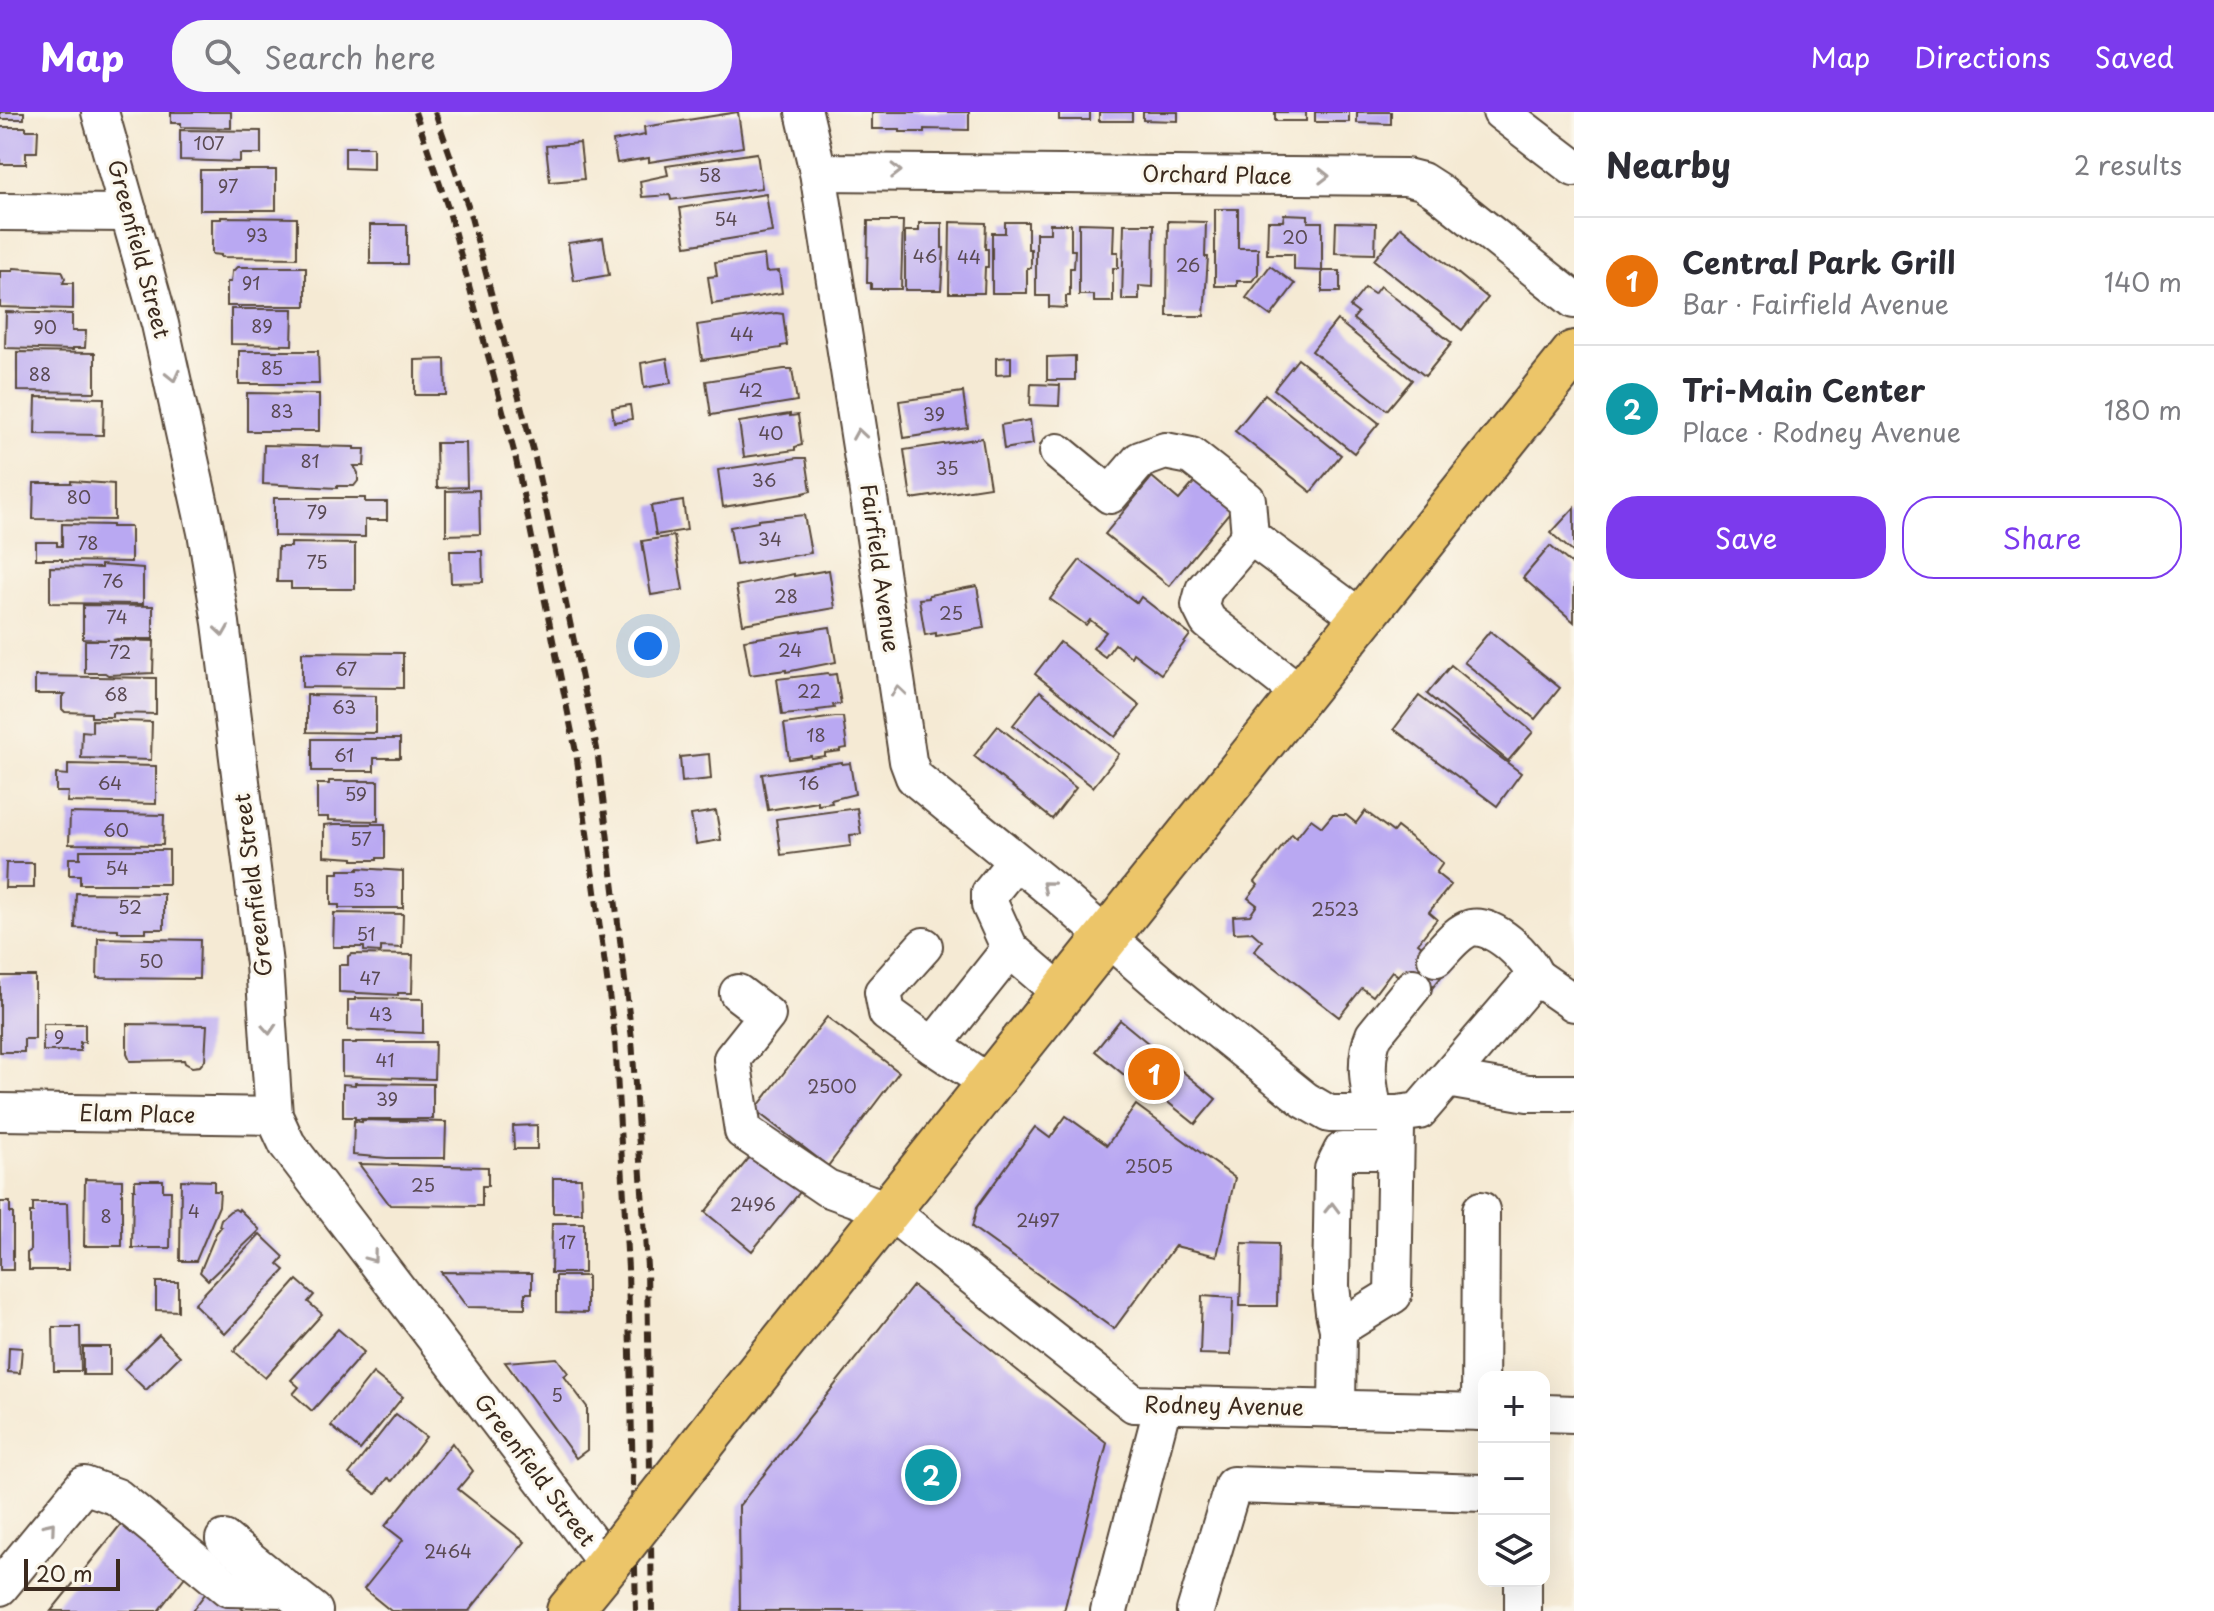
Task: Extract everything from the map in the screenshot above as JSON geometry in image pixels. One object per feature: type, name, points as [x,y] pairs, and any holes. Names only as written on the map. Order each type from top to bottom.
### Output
[{"type":"main road","points":[[569,1611],[1574,353]]},
{"type":"street","name":"Greenfield Street","points":[[100,112],[160,324],[206,532],[221,623],[264,964],[274,1116],[287,1144],[569,1517],[612,1557]]},
{"type":"street","name":"Fairfield Avenue","points":[[804,112],[818,172],[908,761],[914,777],[1305,1100],[1329,1114],[1385,1114]]},
{"type":"street","points":[[1501,112],[1574,168]]},
{"type":"street","name":"Orchard Place","points":[[818,172],[1406,177],[1422,181],[1436,190],[1574,300]]},
{"type":"street","points":[[0,212],[129,213]]},
{"type":"street","points":[[1058,452],[1110,495],[1140,460],[1165,451],[1191,456],[1247,500],[1250,536],[1204,590],[1200,605],[1208,621],[1301,694]]},
{"type":"street","points":[[1250,536],[1361,618]]},
{"type":"street","points":[[1016,861],[990,893],[990,905],[1010,949],[1061,993]]},
{"type":"street","points":[[1436,958],[1458,935],[1470,928],[1484,928],[1510,943],[1531,966],[1535,976],[1574,1003]]},
{"type":"street","points":[[924,946],[883,992],[887,1013],[989,1083]]},
{"type":"street","points":[[933,1046],[1010,949]]},
{"type":"street","points":[[1385,1114],[1419,1111],[1535,976]]},
{"type":"street","points":[[1338,1329],[1393,1295],[1395,1151],[1385,1114],[1368,1081],[1370,1043],[1413,987]]},
{"type":"street","name":"Rodney Avenue","points":[[738,993],[767,1015],[732,1059],[743,1131],[827,1188],[888,1210],[1134,1404],[1478,1412]]},
{"type":"street","points":[[1447,1079],[1528,1093],[1574,1093]]},
{"type":"street","name":"Elam Place","points":[[0,1112],[274,1116]]},
{"type":"street","points":[[1337,1409],[1338,1329],[1331,1286],[1333,1169],[1342,1151],[1395,1151]]},
{"type":"street","points":[[1481,1210],[1482,1371]]},
{"type":"street","points":[[1109,1611],[1163,1405]]},
{"type":"street","points":[[1550,1413],[1574,1414]]},
{"type":"street","points":[[0,1587],[84,1485],[117,1497],[228,1588],[286,1589]]},
{"type":"street","points":[[1195,1611],[1233,1485],[1478,1493]]},
{"type":"street","points":[[224,1539],[314,1611]]},
{"type":"street","points":[[1523,1587],[1523,1611]]},
{"type":"building","points":[[0,112],[24,112],[24,119],[0,119]]},
{"type":"building","points":[[171,112],[231,112],[231,128],[181,127],[181,123],[171,123]]},
{"type":"building","points":[[738,112],[743,147],[649,162],[649,158],[617,163],[613,141],[645,135],[644,127]]},
{"type":"building","points":[[872,112],[969,112],[969,130],[900,132],[900,129],[872,129]]},
{"type":"building","points":[[1059,112],[1090,112],[1090,120],[1059,120]]},
{"type":"building","points":[[1099,112],[1132,112],[1132,121],[1099,121]]},
{"type":"building","points":[[1143,112],[1178,112],[1178,121],[1143,120]]},
{"type":"building","points":[[1275,112],[1306,112],[1306,121],[1275,121]]},
{"type":"building","points":[[1315,112],[1349,112],[1349,122],[1315,122]]},
{"type":"building","points":[[1357,112],[1391,112],[1391,124],[1357,123]]},
{"type":"building","points":[[0,127],[38,130],[37,152],[26,152],[26,164],[0,164]]},
{"type":"building","points":[[180,130],[261,131],[261,154],[240,154],[240,162],[180,160]]},
{"type":"building","points":[[580,143],[584,179],[550,182],[546,146]]},
{"type":"building","points":[[345,147],[373,147],[373,169],[345,168]]},
{"type":"building","points":[[757,153],[762,188],[671,200],[670,195],[642,197],[640,181],[668,175],[666,166]]},
{"type":"building","points":[[200,170],[276,170],[276,210],[200,210]]},
{"type":"building","points":[[766,194],[772,232],[686,246],[680,208]]},
{"type":"building","points":[[1215,209],[1238,209],[1238,248],[1258,248],[1258,274],[1252,281],[1237,281],[1237,286],[1215,286]]},
{"type":"building","points":[[1284,214],[1308,215],[1308,222],[1322,222],[1322,271],[1294,270],[1294,254],[1267,254],[1268,221],[1283,221]]},
{"type":"building","points":[[297,218],[297,258],[221,257],[212,254],[212,219]]},
{"type":"building","points":[[868,221],[903,221],[901,289],[871,289],[871,283],[867,283]]},
{"type":"building","points":[[1168,221],[1206,222],[1205,257],[1208,257],[1204,316],[1167,316]]},
{"type":"building","points":[[950,222],[986,223],[988,267],[985,267],[984,293],[949,293]]},
{"type":"building","points":[[1005,222],[1028,222],[1031,268],[1027,268],[1027,293],[992,293],[992,233],[1005,233]]},
{"type":"building","points":[[1336,222],[1376,223],[1375,254],[1335,253]]},
{"type":"building","points":[[919,223],[942,223],[941,290],[905,290],[905,231],[919,231]]},
{"type":"building","points":[[1079,223],[1114,224],[1113,252],[1118,252],[1118,268],[1113,268],[1113,302],[1094,302],[1094,295],[1079,295]]},
{"type":"building","points":[[1050,224],[1071,224],[1074,268],[1070,268],[1070,296],[1066,296],[1066,308],[1049,307],[1049,296],[1036,296],[1036,233],[1050,233]]},
{"type":"building","points":[[1124,224],[1154,224],[1153,287],[1139,286],[1139,300],[1122,300]]},
{"type":"building","points":[[370,225],[407,225],[407,264],[370,264]]},
{"type":"building","points":[[1401,227],[1488,298],[1462,330],[1374,260]]},
{"type":"building","points":[[603,238],[609,275],[574,281],[568,243]]},
{"type":"building","points":[[764,255],[766,272],[779,271],[782,293],[712,304],[708,277],[717,276],[715,262]]},
{"type":"building","points":[[1270,266],[1295,284],[1271,316],[1246,298]]},
{"type":"building","points":[[237,267],[306,267],[306,306],[227,306],[227,282],[231,282],[232,272]]},
{"type":"building","points":[[13,268],[62,271],[65,278],[63,283],[73,283],[73,309],[0,307],[0,271],[13,271]]},
{"type":"building","points":[[1322,271],[1340,271],[1340,292],[1322,292]]},
{"type":"building","points":[[1380,286],[1452,343],[1425,376],[1353,319],[1358,313],[1350,307],[1365,288],[1374,294]]},
{"type":"building","points":[[231,309],[293,309],[292,345],[231,344]]},
{"type":"building","points":[[6,312],[72,314],[72,331],[86,331],[85,348],[5,348]]},
{"type":"building","points":[[783,314],[787,345],[702,360],[697,325]]},
{"type":"building","points":[[1337,320],[1412,380],[1387,410],[1312,351]]},
{"type":"building","points":[[239,351],[318,351],[319,384],[239,384]]},
{"type":"building","points":[[17,352],[95,353],[95,392],[17,391]]},
{"type":"building","points":[[1075,356],[1075,380],[1047,380],[1047,357]]},
{"type":"building","points":[[1011,357],[1011,374],[996,375],[996,358]]},
{"type":"building","points":[[667,358],[671,383],[644,388],[641,363]]},
{"type":"building","points":[[445,359],[446,395],[415,395],[415,360]]},
{"type":"building","points":[[1298,359],[1379,423],[1354,453],[1274,389]]},
{"type":"building","points":[[792,369],[797,401],[711,415],[706,381]]},
{"type":"building","points":[[1031,384],[1060,385],[1059,406],[1030,405]]},
{"type":"building","points":[[963,392],[968,428],[904,438],[899,401]]},
{"type":"building","points":[[247,393],[319,394],[319,431],[247,431]]},
{"type":"building","points":[[1265,394],[1341,455],[1311,492],[1235,431]]},
{"type":"building","points":[[36,397],[104,398],[103,435],[35,434]]},
{"type":"building","points":[[630,405],[632,419],[614,422],[612,408]]},
{"type":"building","points":[[798,415],[802,445],[795,447],[795,450],[744,457],[739,422]]},
{"type":"building","points":[[1030,420],[1033,444],[1004,449],[1001,425]]},
{"type":"building","points":[[982,438],[990,487],[911,499],[904,450]]},
{"type":"building","points":[[436,443],[466,443],[467,487],[437,488]]},
{"type":"building","points":[[264,445],[365,449],[364,466],[354,466],[358,481],[354,486],[263,484]]},
{"type":"building","points":[[806,458],[811,491],[723,507],[718,470]]},
{"type":"building","points":[[1152,477],[1179,500],[1197,479],[1233,508],[1169,586],[1105,534]]},
{"type":"building","points":[[71,481],[114,484],[114,520],[33,519],[34,483]]},
{"type":"building","points":[[479,490],[480,534],[446,535],[446,491]]},
{"type":"building","points":[[274,498],[365,498],[365,502],[387,502],[387,520],[365,520],[365,537],[274,536]]},
{"type":"building","points":[[683,501],[687,530],[656,535],[651,506]]},
{"type":"building","points":[[1574,508],[1574,553],[1551,533]]},
{"type":"building","points":[[804,515],[811,553],[736,565],[730,527],[758,520]]},
{"type":"building","points":[[62,524],[131,527],[131,562],[36,559],[36,542],[57,542],[57,546],[62,546]]},
{"type":"building","points":[[674,536],[683,590],[651,595],[642,541]]},
{"type":"building","points":[[291,543],[355,544],[355,589],[291,589],[291,582],[277,582],[278,547],[291,547]]},
{"type":"building","points":[[1550,546],[1574,566],[1574,622],[1523,578]]},
{"type":"building","points":[[450,551],[482,551],[483,582],[451,583]]},
{"type":"building","points":[[1080,560],[1137,603],[1141,597],[1190,635],[1161,674],[1115,644],[1105,657],[1093,648],[1106,632],[1090,620],[1086,625],[1050,599]]},
{"type":"building","points":[[101,565],[143,568],[143,604],[50,603],[50,567],[101,568]]},
{"type":"building","points":[[829,570],[835,608],[743,624],[736,586]]},
{"type":"building","points":[[977,586],[984,628],[925,635],[919,599]]},
{"type":"building","points":[[83,605],[153,606],[153,639],[113,640],[154,641],[153,673],[85,673],[85,640],[109,640],[83,639]]},
{"type":"building","points":[[830,627],[836,662],[786,672],[750,675],[744,640]]},
{"type":"building","points":[[1490,631],[1560,688],[1535,719],[1464,662]]},
{"type":"building","points":[[1060,642],[1140,706],[1115,737],[1035,674]]},
{"type":"building","points":[[302,652],[403,653],[403,688],[302,687]]},
{"type":"building","points":[[1451,665],[1533,732],[1508,761],[1427,694]]},
{"type":"building","points":[[836,674],[841,704],[818,712],[782,715],[777,679]]},
{"type":"building","points":[[35,676],[156,678],[156,714],[112,713],[112,717],[91,717],[91,713],[65,712],[62,697],[65,694],[35,694]]},
{"type":"building","points":[[1040,691],[1119,754],[1093,787],[1013,725]]},
{"type":"building","points":[[307,695],[376,696],[376,733],[307,732]]},
{"type":"building","points":[[1419,696],[1521,773],[1497,806],[1394,729]]},
{"type":"building","points":[[843,717],[847,748],[825,753],[825,756],[789,759],[784,724]]},
{"type":"building","points":[[92,720],[152,722],[151,760],[81,758],[82,731],[92,732]]},
{"type":"building","points":[[998,726],[1076,788],[1052,819],[974,756]]},
{"type":"building","points":[[312,739],[400,739],[400,758],[374,758],[374,771],[312,771]]},
{"type":"building","points":[[709,754],[711,779],[682,782],[680,757]]},
{"type":"building","points":[[850,763],[855,794],[831,800],[832,803],[818,805],[818,802],[768,810],[762,774]]},
{"type":"building","points":[[68,764],[156,766],[156,804],[67,802],[68,792],[56,792],[56,774],[68,775]]},
{"type":"building","points":[[329,781],[378,781],[378,821],[317,817],[317,784],[329,784]]},
{"type":"building","points":[[857,808],[861,834],[850,835],[851,846],[781,855],[776,819]]},
{"type":"building","points":[[716,811],[721,840],[696,844],[691,815]]},
{"type":"building","points":[[1365,811],[1393,832],[1397,827],[1443,863],[1436,873],[1451,885],[1429,912],[1437,919],[1418,943],[1449,967],[1425,997],[1392,971],[1373,996],[1362,988],[1339,1017],[1254,951],[1262,941],[1252,932],[1234,933],[1233,916],[1250,915],[1257,905],[1248,898],[1258,885],[1255,882],[1292,834],[1296,838],[1311,819],[1322,827],[1332,815],[1346,815],[1356,823]]},
{"type":"building","points":[[70,813],[164,815],[163,845],[69,844]]},
{"type":"building","points":[[385,824],[385,858],[353,860],[324,856],[324,825]]},
{"type":"building","points":[[80,850],[169,850],[169,884],[80,884],[80,875],[69,875],[69,858],[80,858]]},
{"type":"building","points":[[6,863],[34,863],[34,888],[5,888]]},
{"type":"building","points":[[358,868],[403,871],[403,908],[339,908],[339,905],[331,905],[331,873]]},
{"type":"building","points":[[76,893],[164,894],[164,929],[118,932],[118,929],[75,928]]},
{"type":"building","points":[[334,913],[403,914],[402,948],[381,947],[381,952],[364,951],[364,947],[333,947]]},
{"type":"building","points":[[98,938],[200,940],[199,979],[97,978]]},
{"type":"building","points":[[413,955],[412,993],[339,992],[339,965],[348,965],[348,956]]},
{"type":"building","points":[[0,976],[35,976],[35,1039],[24,1039],[24,1052],[0,1052]]},
{"type":"building","points":[[423,999],[423,1033],[348,1030],[348,1000]]},
{"type":"building","points":[[827,1017],[899,1072],[828,1166],[755,1110]]},
{"type":"building","points":[[1120,1020],[1216,1099],[1195,1124],[1160,1096],[1156,1101],[1095,1051]]},
{"type":"building","points":[[43,1024],[85,1024],[85,1042],[80,1042],[80,1051],[43,1051]]},
{"type":"building","points":[[127,1024],[207,1025],[205,1060],[200,1066],[192,1067],[184,1060],[130,1061],[127,1054]]},
{"type":"building","points":[[435,1042],[434,1079],[342,1076],[342,1043]]},
{"type":"building","points":[[343,1084],[433,1084],[433,1119],[343,1117]]},
{"type":"building","points":[[1136,1105],[1235,1178],[1217,1256],[1175,1246],[1114,1329],[972,1227],[977,1207],[1035,1127],[1050,1138],[1066,1116],[1107,1145]]},
{"type":"building","points":[[354,1121],[446,1122],[445,1158],[353,1155]]},
{"type":"building","points":[[537,1125],[537,1149],[514,1149],[513,1126]]},
{"type":"building","points":[[754,1152],[801,1191],[752,1251],[705,1212]]},
{"type":"building","points":[[359,1164],[488,1167],[488,1186],[482,1186],[482,1206],[390,1205]]},
{"type":"building","points":[[553,1178],[581,1178],[582,1213],[553,1213]]},
{"type":"building","points":[[85,1179],[122,1180],[122,1246],[84,1246]]},
{"type":"building","points":[[135,1180],[163,1180],[163,1191],[171,1191],[170,1248],[132,1248]]},
{"type":"building","points":[[181,1180],[214,1181],[214,1191],[220,1191],[219,1206],[196,1261],[180,1261]]},
{"type":"building","points":[[0,1202],[10,1202],[10,1213],[13,1213],[13,1270],[0,1270]]},
{"type":"building","points":[[33,1203],[67,1203],[69,1270],[29,1270],[27,1253],[30,1251],[30,1212],[33,1212]]},
{"type":"building","points":[[239,1209],[260,1230],[208,1280],[200,1272],[221,1227],[221,1219]]},
{"type":"building","points":[[552,1223],[584,1223],[584,1273],[551,1273]]},
{"type":"building","points":[[260,1234],[284,1257],[278,1264],[285,1270],[225,1334],[194,1304]]},
{"type":"building","points":[[1242,1243],[1278,1244],[1277,1306],[1240,1306]]},
{"type":"building","points":[[441,1272],[532,1273],[532,1293],[525,1293],[525,1308],[467,1307]]},
{"type":"building","points":[[556,1276],[587,1276],[587,1313],[556,1312]]},
{"type":"building","points":[[297,1280],[314,1295],[308,1302],[322,1314],[265,1378],[234,1351]]},
{"type":"building","points":[[156,1282],[178,1282],[178,1311],[156,1310]]},
{"type":"building","points":[[913,1286],[1107,1443],[1064,1611],[740,1611],[739,1506]]},
{"type":"building","points":[[1202,1296],[1233,1298],[1231,1355],[1200,1354]]},
{"type":"building","points":[[53,1327],[80,1327],[81,1371],[54,1371]]},
{"type":"building","points":[[338,1329],[364,1352],[312,1411],[293,1394],[299,1387],[291,1380]]},
{"type":"building","points":[[159,1335],[180,1356],[146,1390],[124,1369]]},
{"type":"building","points":[[9,1347],[22,1348],[20,1373],[8,1372]]},
{"type":"building","points":[[83,1347],[110,1347],[110,1375],[83,1375]]},
{"type":"building","points":[[557,1358],[568,1373],[564,1376],[587,1407],[587,1450],[576,1458],[505,1362]]},
{"type":"building","points":[[373,1373],[403,1397],[360,1450],[331,1426]]},
{"type":"building","points":[[396,1414],[426,1437],[392,1481],[388,1478],[376,1494],[349,1474]]},
{"type":"building","points":[[452,1443],[473,1471],[458,1489],[525,1542],[469,1611],[391,1611],[364,1589],[403,1540],[385,1526]]},
{"type":"building","points":[[126,1518],[191,1569],[158,1611],[51,1611]]},
{"type":"building","points":[[212,1585],[245,1611],[192,1611]]},
{"type":"railway","points":[[415,112],[448,208],[515,455],[576,752],[615,1038],[628,1269],[636,1611]]},
{"type":"railway","points":[[435,112],[468,206],[535,458],[597,749],[632,1039],[647,1267],[652,1611]]},
{"type":"place","name":"Central Park Grill","points":[[1154,1074]]},
{"type":"place","name":"Tri-Main Center","points":[[931,1475]]}]
